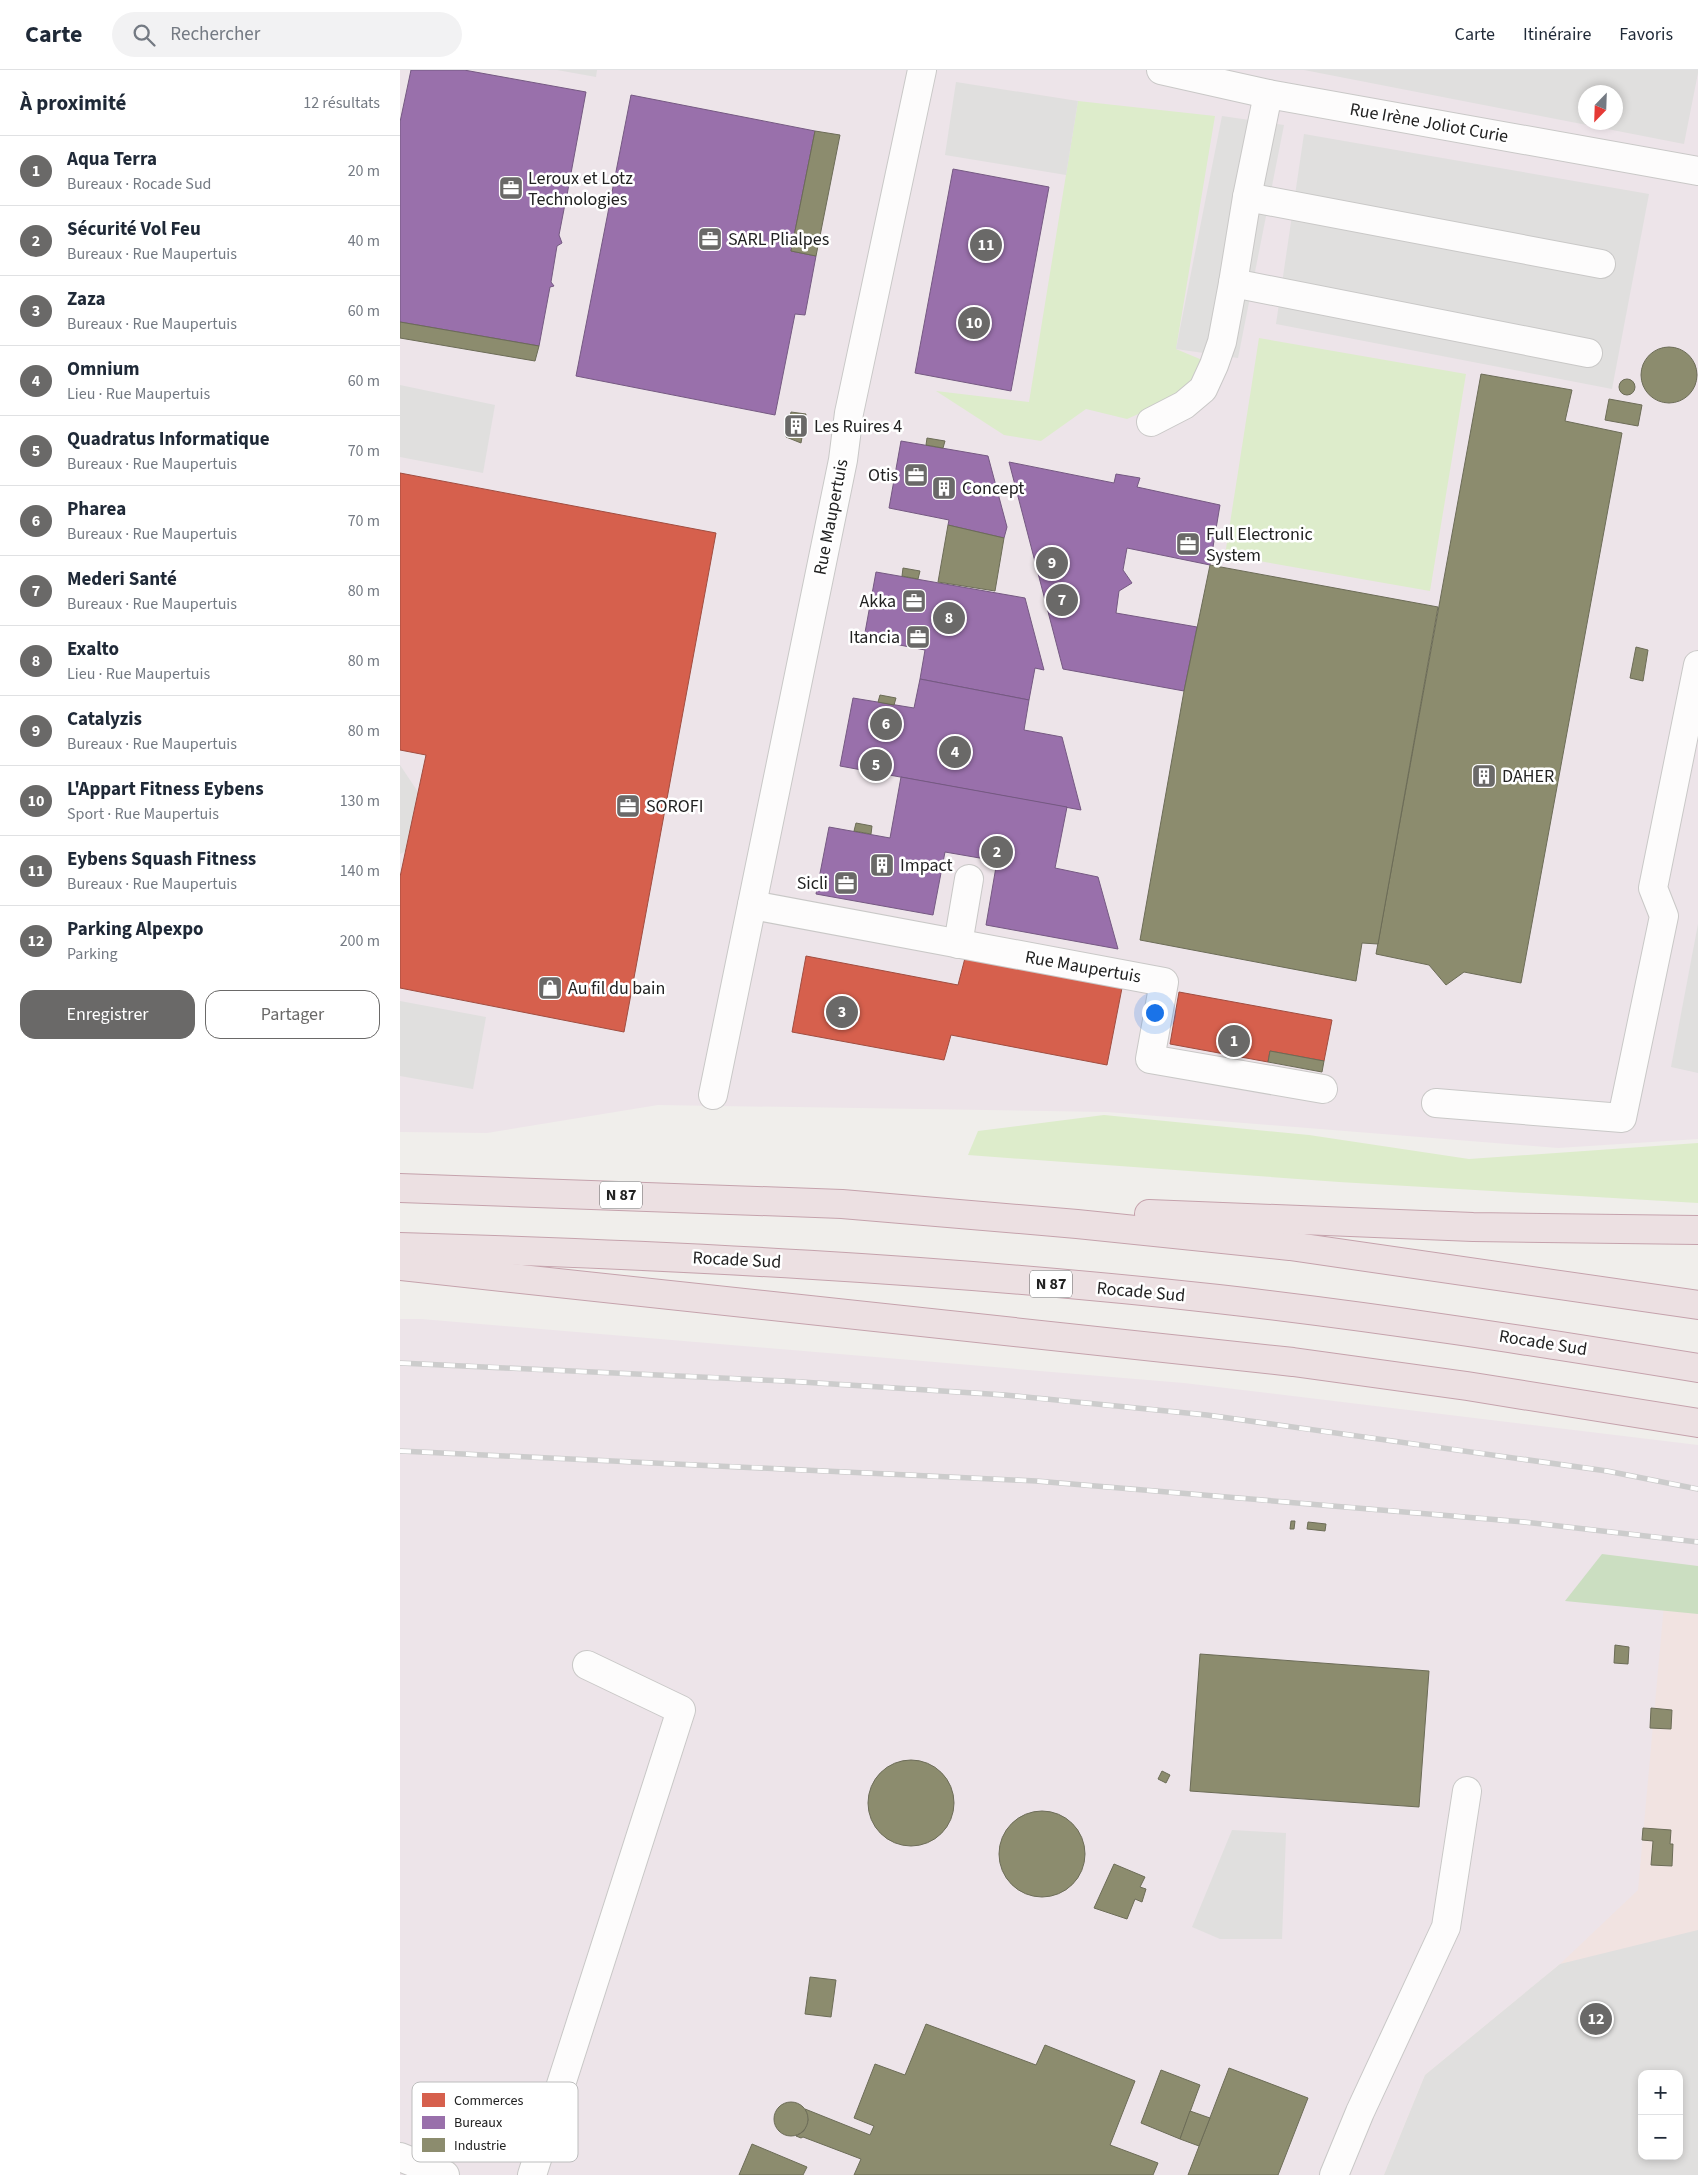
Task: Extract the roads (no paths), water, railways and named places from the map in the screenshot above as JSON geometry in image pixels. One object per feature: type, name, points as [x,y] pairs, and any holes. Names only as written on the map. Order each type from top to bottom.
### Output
[{"type":"highway","name":"N 87","points":[[400,1188],[842,1204],[1077,1224],[1290,1246],[1698,1304]]},
{"type":"highway","points":[[842,1204],[1473,1227],[1698,1230]]},
{"type":"highway","name":"Rocade Sud","points":[[400,1247],[653,1256],[808,1264],[936,1273],[1218,1299],[1523,1339],[1698,1368]]},
{"type":"highway","points":[[400,1266],[1293,1362],[1466,1386],[1698,1423]]},
{"type":"street","name":"Rue Maupertuis","points":[[713,1095],[843,460],[849,413],[922,70]]},
{"type":"street","name":"Rue Irène Joliot Curie","points":[[1168,71],[1268,94],[1698,171]]},
{"type":"street","points":[[1151,422],[1184,406],[1203,389],[1214,365],[1222,342],[1247,197],[1268,94]]},
{"type":"street","points":[[1247,197],[1601,264]]},
{"type":"street","points":[[1233,283],[1588,354]]},
{"type":"street","points":[[1436,1103],[1622,1118],[1664,916],[1653,888],[1695,699],[1698,665]]},
{"type":"street","points":[[958,944],[969,879]]},
{"type":"street","name":"Rue Maupertuis","points":[[752,905],[1164,982],[1150,1059],[1323,1089]]},
{"type":"street","points":[[562,2082],[681,1710],[587,1665]]},
{"type":"street","points":[[1334,2175],[1360,2112],[1446,1927],[1467,1791]]},
{"type":"street","points":[[400,2157],[412,2162]]},
{"type":"street","points":[[413,2162],[446,2175]]},
{"type":"street","points":[[532,2175],[536,2162]]},
{"type":"railway","points":[[400,1363],[786,1381],[1005,1395],[1207,1415],[1607,1471],[1698,1489]]},
{"type":"railway","points":[[400,1451],[1036,1481],[1524,1522],[1698,1542]]},
{"type":"place","name":"Leroux et Lotz Technologies","points":[[511,188]]},
{"type":"place","name":"SARL Plialpes","points":[[710,239]]},
{"type":"place","name":"Eybens Squash Fitness","points":[[986,245]]},
{"type":"place","name":"L'Appart Fitness Eybens","points":[[974,323]]},
{"type":"place","name":"Les Ruires 4","points":[[796,426]]},
{"type":"place","name":"Otis","points":[[916,475]]},
{"type":"place","name":"Concept","points":[[944,488]]},
{"type":"place","name":"Full Electronic System","points":[[1188,544]]},
{"type":"place","name":"Catalyzis","points":[[1052,563]]},
{"type":"place","name":"Mederi Santé","points":[[1062,600]]},
{"type":"place","name":"Akka","points":[[914,601]]},
{"type":"place","name":"Exalto","points":[[949,618]]},
{"type":"place","name":"Itancia","points":[[918,637]]},
{"type":"place","name":"Pharea","points":[[886,724]]},
{"type":"place","name":"Omnium","points":[[955,752]]},
{"type":"place","name":"Quadratus Informatique","points":[[876,765]]},
{"type":"place","name":"DAHER","points":[[1484,776]]},
{"type":"place","name":"SOROFI","points":[[628,806]]},
{"type":"place","name":"Sécurité Vol Feu","points":[[997,852]]},
{"type":"place","name":"Impact","points":[[882,865]]},
{"type":"place","name":"Sicli","points":[[846,883]]},
{"type":"place","name":"Au fil du bain","points":[[550,988]]},
{"type":"place","name":"Zaza","points":[[842,1012]]},
{"type":"place","name":"Aqua Terra","points":[[1234,1041]]},
{"type":"place","name":"Parking Alpexpo","points":[[1596,2019]]}]
